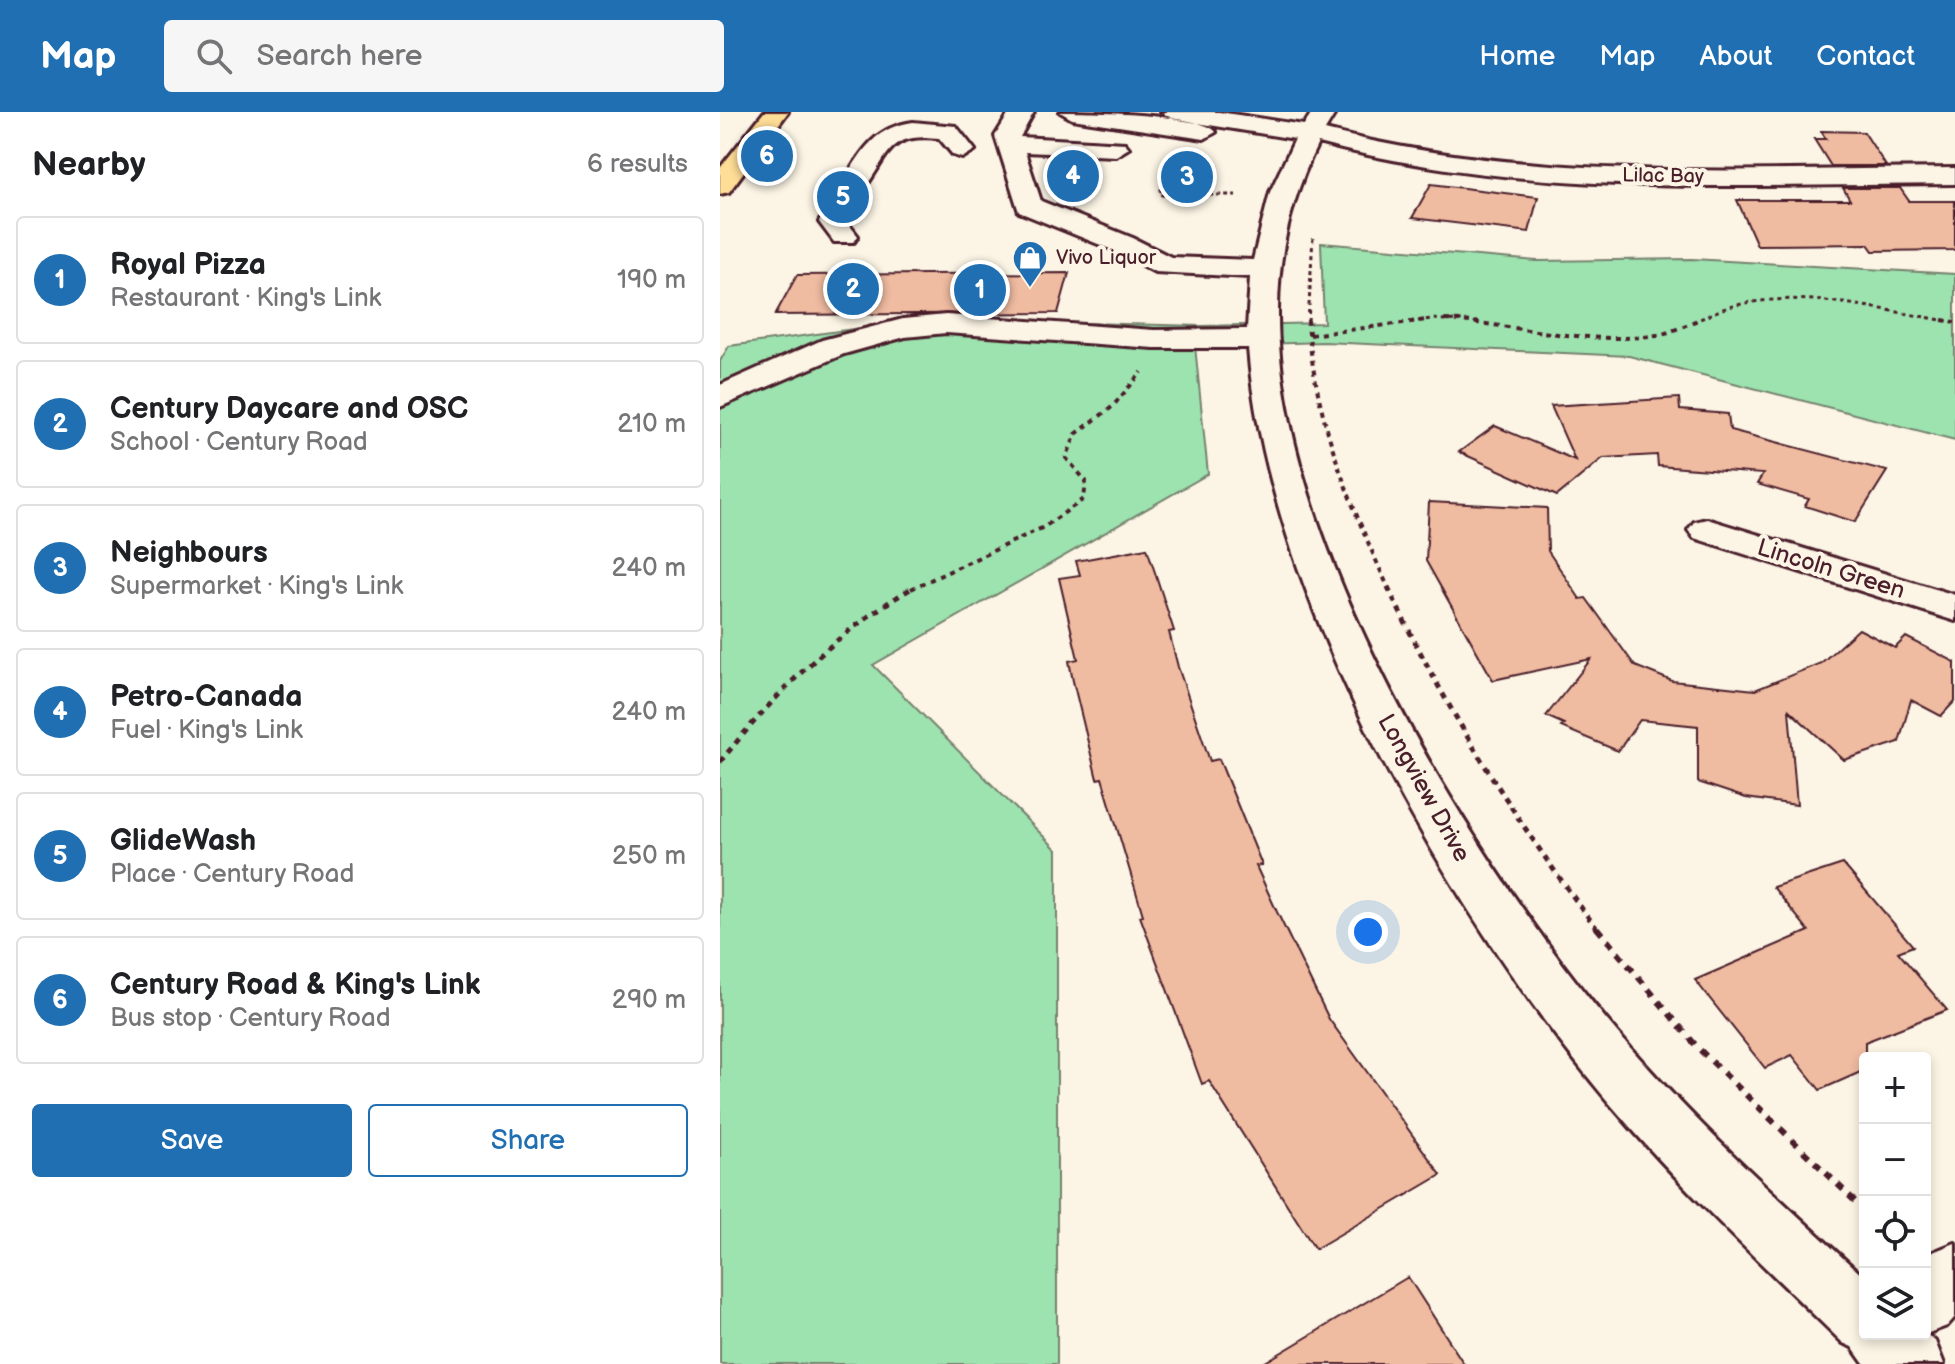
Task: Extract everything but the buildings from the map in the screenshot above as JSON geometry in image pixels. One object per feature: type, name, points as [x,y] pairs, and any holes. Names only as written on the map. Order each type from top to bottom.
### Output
[{"type":"main road","points":[[720,186],[776,112]]},
{"type":"street","points":[[1022,112],[1007,136],[1029,206],[1123,244],[1165,266],[1267,269]]},
{"type":"street","points":[[1072,112],[1313,131]]},
{"type":"street","points":[[1173,112],[1313,131]]},
{"type":"street","points":[[858,179],[879,141],[899,131],[947,131],[962,150]]},
{"type":"street","name":"Lilac Bay","points":[[1313,131],[1372,150],[1504,169],[1609,175],[1955,176]]},
{"type":"street","name":"Longview Drive","points":[[1313,131],[1280,201],[1267,269],[1262,338],[1269,403],[1285,482],[1316,566],[1378,706],[1477,881],[1553,993],[1629,1087],[1749,1210],[1859,1303]]},
{"type":"street","points":[[1010,144],[1116,148]]},
{"type":"street","points":[[720,397],[833,347],[903,328],[946,324],[1154,339],[1262,338]]},
{"type":"street","name":"Lincoln Green","points":[[1707,530],[1955,608]]},
{"type":"street","points":[[1931,1297],[1955,1273]]},
{"type":"path","points":[[1169,154],[1160,195],[1236,195]]},
{"type":"path","points":[[1314,230],[1309,336],[1330,439],[1372,554],[1401,616],[1512,807],[1587,918],[1676,1024],[1859,1205]]},
{"type":"path","points":[[1309,336],[1432,319],[1495,323],[1593,338],[1659,335],[1733,306],[1777,301],[1837,303],[1955,322]]},
{"type":"path","points":[[720,762],[781,691],[856,626],[910,589],[1041,528],[1084,499],[1086,481],[1066,458],[1067,445],[1127,390],[1143,371],[1154,339]]},
{"type":"green space","points":[[1321,243],[1537,261],[1692,259],[1955,274],[1955,440],[1629,356],[1324,342],[1195,346],[1208,474],[873,665],[1057,850],[1057,1364],[720,1364],[720,361],[729,346],[926,319],[1202,326],[1324,323]]},
{"type":"tunnel","points":[[837,215],[858,179]]},
{"type":"place","name":"Century Road & King's Link","points":[[767,156]]},
{"type":"place","name":"Petro-Canada","points":[[1073,176]]},
{"type":"place","name":"Neighbours","points":[[1187,177]]},
{"type":"place","name":"GlideWash","points":[[843,197]]},
{"type":"place","name":"Century Daycare and OSC","points":[[853,289]]},
{"type":"place","name":"Vivo Liquor","points":[[1030,289]]},
{"type":"place","name":"Royal Pizza","points":[[980,290]]}]
